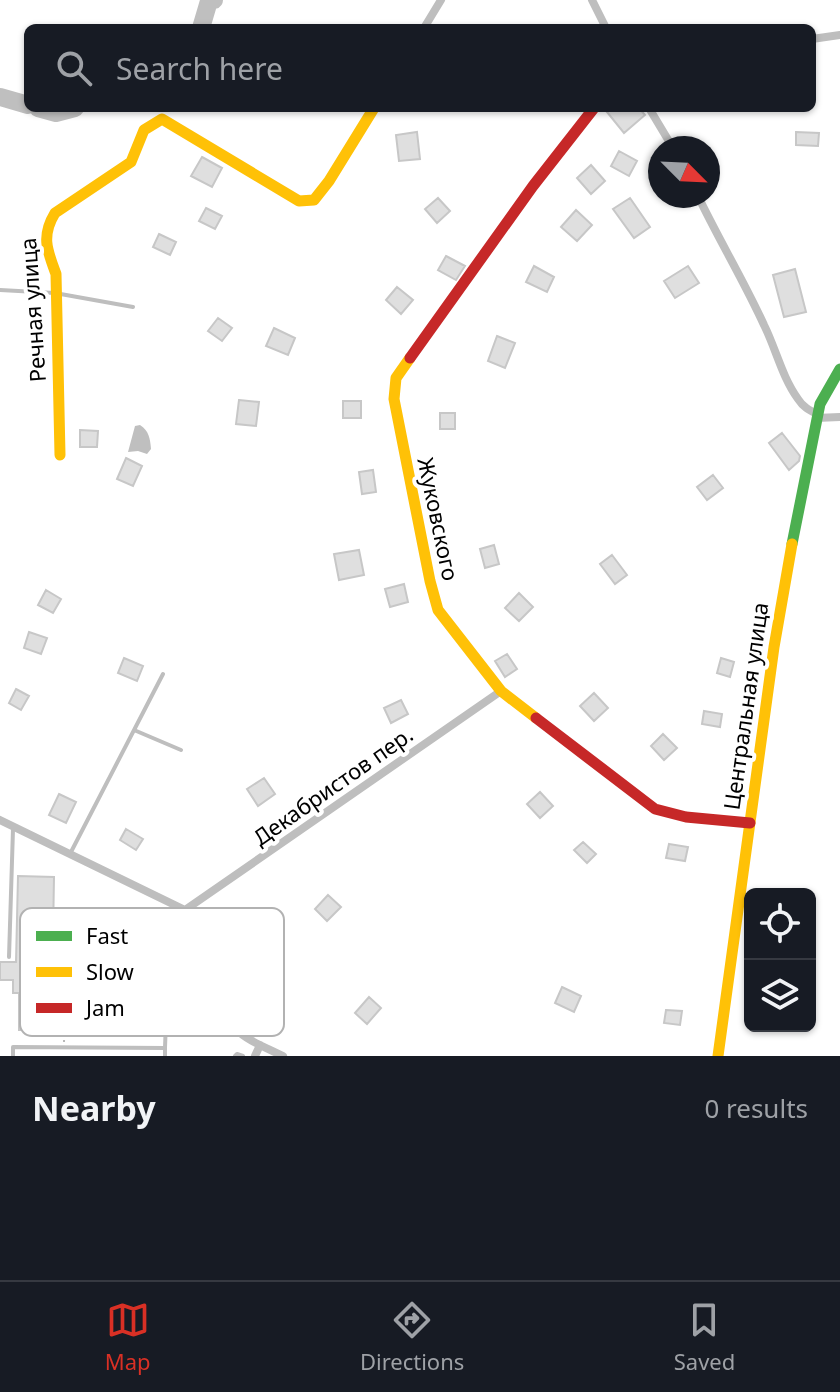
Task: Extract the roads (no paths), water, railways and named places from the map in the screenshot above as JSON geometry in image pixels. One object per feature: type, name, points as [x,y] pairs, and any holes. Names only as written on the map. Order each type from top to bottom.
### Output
[{"type":"street","points":[[426,24],[441,0]]},
{"type":"street","points":[[592,0],[604,24]]},
{"type":"street","points":[[816,38],[840,35]]},
{"type":"street","name":"Речная улица","points":[[60,455],[56,274],[46,238],[48,225],[55,213],[131,162],[144,130],[162,119],[299,201],[314,200],[372,112]]},
{"type":"street","name":"Жуковского","points":[[591,112],[533,186],[396,378],[394,399],[438,610],[501,691],[655,809],[686,817],[750,823]]},
{"type":"street","points":[[651,112],[666,136]]},
{"type":"street","points":[[704,208],[764,323],[798,401],[817,416],[840,417]]},
{"type":"street","name":"Центральная улица","points":[[718,1056],[774,647],[799,505],[820,404],[840,369]]},
{"type":"street","name":"Декабристов пер.","points":[[188,908],[501,691]]},
{"type":"street","points":[[0,820],[181,908]]},
{"type":"street","points":[[246,1036],[283,1056]]},
{"type":"street","points":[[255,1056],[260,1045]]},
{"type":"lane","points":[[0,290],[55,293],[133,307]]},
{"type":"lane","points":[[70,854],[163,674]]},
{"type":"lane","points":[[134,730],[181,750]]},
{"type":"lane","points":[[9,957],[13,826]]},
{"type":"lane","points":[[165,1036],[165,1056]]},
{"type":"lane","points":[[13,1056],[13,1047],[165,1048]]},
{"type":"lane","points":[[235,1056],[243,1056]]},
{"type":"waterway","points":[[202,24],[209,1],[214,0]]},
{"type":"waterway","points":[[0,97],[24,104]]},
{"type":"waterway","points":[[52,112],[60,112]]}]
